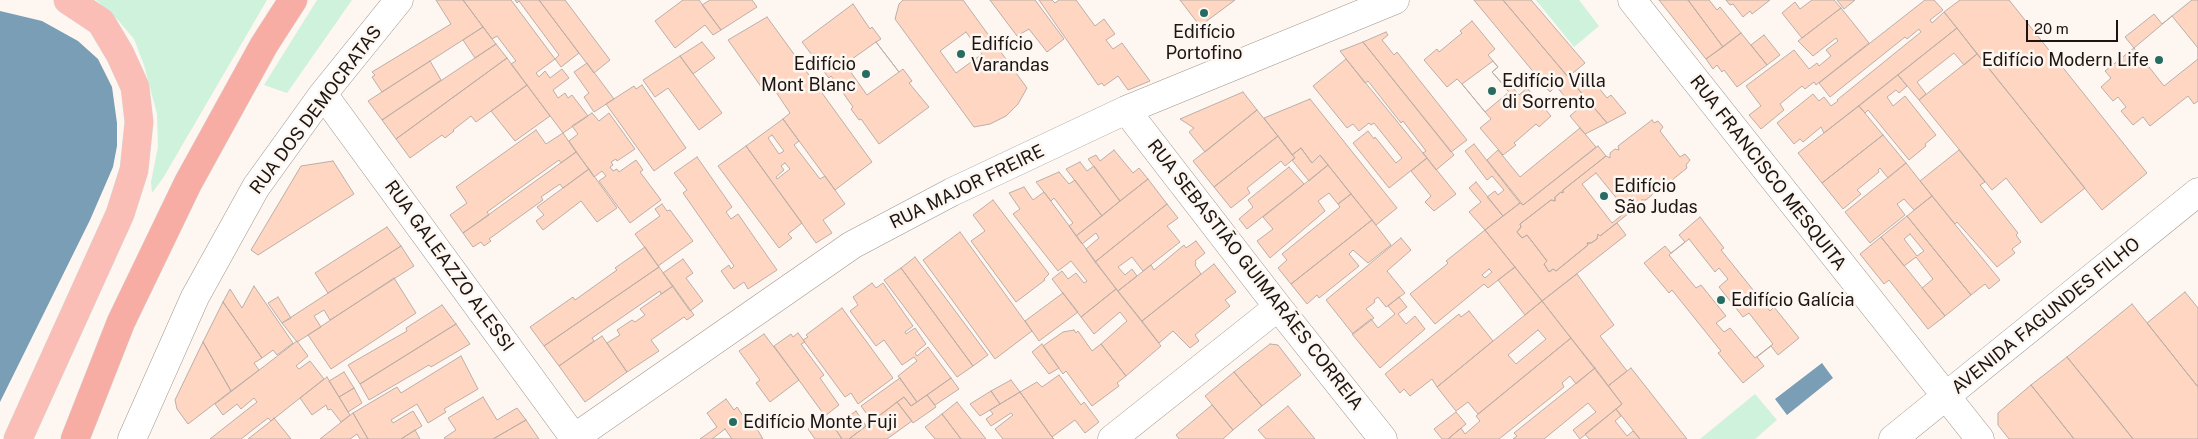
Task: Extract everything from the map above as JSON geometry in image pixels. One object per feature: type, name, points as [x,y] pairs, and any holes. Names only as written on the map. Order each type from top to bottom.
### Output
[{"type":"highway","points":[[18,439],[120,214],[134,170],[139,122],[135,87],[120,54],[101,22],[68,0]]},
{"type":"highway","points":[[75,439],[121,322],[188,183],[264,45],[293,0]]},
{"type":"street","name":"RUA DOS DEMOCRATAS","points":[[142,433],[195,297],[256,187],[324,94],[399,0]]},
{"type":"street","name":"RUA MAJOR FREIRE","points":[[575,438],[852,246],[952,192],[1126,110],[1395,0]]},
{"type":"street","name":"RUA FRANCISCO MESQUITA","points":[[1632,0],[1980,439]]},
{"type":"street","name":"RUA GALEAZZO ALESSI","points":[[324,94],[575,438]]},
{"type":"street","name":"RUA SEBASTIÃO GUIMARÃES CORREIA","points":[[1126,110],[1278,307],[1384,439]]},
{"type":"street","name":"AVENIDA FAGUNDES FILHO","points":[[1893,439],[2198,192]]},
{"type":"street","points":[[1112,439],[1278,307]]},
{"type":"green space","points":[[96,0],[267,0],[163,178],[152,193],[151,182],[158,147],[157,114],[144,65],[134,39],[117,19]]},
{"type":"green space","points":[[317,0],[352,0],[287,93],[264,85]]},
{"type":"green space","points":[[1536,0],[1579,0],[1599,26],[1574,47]]},
{"type":"green space","points":[[1755,394],[1777,420],[1755,439],[1700,439]]},
{"type":"water","points":[[0,11],[42,21],[78,41],[98,59],[112,87],[117,123],[117,146],[113,167],[90,220],[0,402]]},
{"type":"water","points":[[1822,363],[1833,378],[1787,415],[1775,399]]},
{"type":"building","points":[[436,0],[463,0],[483,27],[382,92],[372,77],[375,75],[372,72],[451,24]]},
{"type":"building","points":[[463,0],[511,0],[555,59],[536,73],[539,77],[545,71],[550,78],[562,69],[569,78],[553,90],[558,98],[565,93],[568,98],[572,95],[588,116],[563,133],[511,64],[516,61],[497,36],[492,39]]},
{"type":"building","points":[[515,0],[539,0],[579,53],[561,67],[555,59],[559,55],[519,1],[517,3]]},
{"type":"building","points":[[539,0],[565,0],[610,60],[594,73]]},
{"type":"building","points":[[683,0],[699,0],[721,30],[713,35],[705,25],[675,48],[655,21]]},
{"type":"building","points":[[710,0],[752,0],[757,7],[721,30],[702,5]]},
{"type":"building","name":"Edifício Varandas","points":[[903,0],[963,0],[1027,88],[1018,104],[1006,116],[990,124],[974,127],[895,19],[899,4]]},
{"type":"building","points":[[990,0],[1035,0],[1064,39],[1047,52],[1029,29],[1017,36]]},
{"type":"building","points":[[1039,0],[1052,0],[1055,3],[1059,0],[1076,0],[1095,26],[1104,19],[1115,34],[1106,40],[1113,49],[1122,43],[1150,81],[1128,90],[1118,76],[1104,86],[1102,83],[1098,85]]},
{"type":"building","name":"Edifício Portofino","points":[[1180,0],[1235,0],[1200,26]]},
{"type":"building","points":[[1474,0],[1503,0],[1607,123],[1585,134],[1570,116],[1578,109],[1572,101],[1570,103],[1556,86],[1550,92]]},
{"type":"building","points":[[1503,0],[1531,0],[1585,63],[1568,77]]},
{"type":"building","points":[[1659,0],[1688,0],[1723,47],[1706,59]]},
{"type":"building","points":[[1688,0],[1709,0],[1717,10],[1720,7],[1741,33],[1723,47]]},
{"type":"building","points":[[1726,0],[1770,0],[1752,14],[1750,11],[1743,17],[1733,4],[1730,5]]},
{"type":"building","points":[[1812,0],[1834,0],[1841,8],[1802,38],[1782,13],[1795,2],[1800,9]]},
{"type":"building","points":[[1837,0],[1855,0],[1844,9]]},
{"type":"building","points":[[1925,0],[1934,0],[1943,10],[1930,20],[1932,23],[1944,12],[1957,28],[1824,133],[1821,127],[1803,142],[1800,139],[1794,144],[1777,123],[1813,94],[1819,101],[1824,97],[1831,106],[1838,101],[1921,32],[1919,29],[1907,39],[1905,37],[1830,97],[1819,83]]},
{"type":"building","points":[[1960,0],[2009,0],[2147,173],[2102,210],[1944,12]]},
{"type":"building","name":"Edifício Modern Life","points":[[2192,0],[2198,0],[2198,101],[2194,104],[2188,96],[2150,126],[2143,117],[2133,125],[2121,111],[2126,107],[2118,97],[2113,101],[2101,87],[2111,78],[2105,71],[2134,48],[2125,37],[2154,14],[2162,24]]},
{"type":"building","name":"Edifício Mont Blanc","points":[[853,4],[870,29],[872,27],[881,39],[876,42],[899,72],[903,69],[912,81],[909,83],[929,107],[879,144],[861,119],[859,120],[851,109],[853,107],[831,76],[829,78],[820,67],[822,65],[814,53],[812,55],[802,42]]},
{"type":"building","points":[[1841,8],[1869,43],[1816,85],[1814,82],[1805,89],[1802,86],[1780,104],[1784,110],[1761,129],[1749,115],[1761,106],[1746,86],[1794,50],[1809,69],[1817,63],[1819,66],[1831,56],[1826,50],[1838,41],[1836,38],[1813,56],[1798,41]]},
{"type":"building","points":[[2172,16],[2198,48],[2198,59],[2164,86],[2134,48]]},
{"type":"building","points":[[767,17],[872,162],[835,190],[783,119],[790,113],[770,83],[762,88],[728,40]]},
{"type":"building","name":"Edifício Villa di Sorrento","points":[[1472,21],[1495,49],[1488,55],[1498,67],[1492,72],[1503,84],[1507,81],[1519,95],[1527,88],[1551,116],[1539,127],[1536,124],[1514,143],[1516,145],[1503,155],[1480,128],[1491,119],[1462,84],[1457,79],[1447,87],[1424,60],[1437,49],[1439,52],[1462,33],[1460,31]]},
{"type":"building","points":[[483,27],[496,44],[475,58],[463,40]]},
{"type":"building","points":[[1957,28],[1977,54],[1964,65],[1954,53],[1917,82],[1926,94],[1919,100],[1898,75]]},
{"type":"building","points":[[966,32],[982,54],[956,73],[940,51]]},
{"type":"building","points":[[1386,32],[1388,35],[1382,40],[1394,55],[1397,52],[1467,140],[1451,152],[1363,42]]},
{"type":"building","points":[[1741,33],[1767,65],[1737,87],[1724,70],[1722,72],[1717,65],[1713,69],[1706,59]]},
{"type":"building","points":[[1764,35],[1780,55],[1767,65],[1751,45]]},
{"type":"building","points":[[702,42],[715,58],[693,74],[680,56]]},
{"type":"building","points":[[876,42],[899,72],[867,95],[845,64]]},
{"type":"building","points":[[1363,42],[1454,155],[1436,170],[1423,153],[1426,151],[1403,121],[1401,123],[1368,81],[1365,83],[1340,51]]},
{"type":"building","points":[[496,44],[507,58],[396,139],[382,120]]},
{"type":"building","points":[[1977,54],[2085,188],[2041,223],[2006,178],[1992,190],[1919,100]]},
{"type":"building","points":[[680,56],[722,113],[699,130],[668,88],[655,97],[643,80]]},
{"type":"building","points":[[507,58],[527,85],[476,122],[471,116],[445,138],[442,135],[410,158],[396,139]]},
{"type":"building","points":[[1346,59],[1427,158],[1389,188],[1353,143],[1368,131],[1396,163],[1402,158],[1374,123],[1371,125],[1369,123],[1359,131],[1353,124],[1347,128],[1313,86]]},
{"type":"building","points":[[430,61],[441,80],[382,120],[368,101]]},
{"type":"building","points":[[1493,61],[1498,67],[1492,72],[1509,92],[1485,112],[1462,84]]},
{"type":"building","points":[[587,63],[614,99],[594,112],[584,97],[589,93],[574,72]]},
{"type":"building","points":[[1580,74],[1589,85],[1594,82],[1607,98],[1611,95],[1626,113],[1607,123],[1572,82]]},
{"type":"building","points":[[1898,75],[1907,86],[1899,93],[1896,90],[1887,97],[1893,106],[1905,96],[1936,135],[1909,160],[1868,110],[1865,113],[1859,106]]},
{"type":"building","points":[[527,85],[550,116],[515,141],[491,111]]},
{"type":"building","points":[[642,85],[686,148],[654,171],[606,104],[634,86],[636,89]]},
{"type":"building","points":[[1243,92],[1257,110],[1205,152],[1189,132],[1194,128],[1180,119]]},
{"type":"building","points":[[1310,99],[1397,208],[1376,225],[1320,155],[1312,163],[1301,148],[1292,155],[1264,118]]},
{"type":"building","points":[[1859,106],[1883,135],[1822,183],[1798,153]]},
{"type":"building","points":[[1257,110],[1278,136],[1214,187],[1193,161]]},
{"type":"building","points":[[592,113],[599,121],[609,113],[635,149],[617,161],[616,159],[611,162],[613,165],[610,167],[613,171],[617,169],[619,172],[636,160],[643,170],[640,172],[661,200],[630,223],[599,181],[606,176],[602,171],[594,177],[569,141],[578,134],[572,126]]},
{"type":"building","points":[[783,119],[799,141],[794,145],[820,179],[825,176],[845,204],[823,220],[832,233],[816,243],[746,146]],"holes":[[[772,135],[784,151],[779,154],[768,138]],[[785,163],[790,169],[777,179],[776,177],[784,170],[781,166]]]},
{"type":"building","name":"Edifício São Judas","points":[[1652,120],[1654,123],[1658,121],[1663,127],[1660,131],[1680,157],[1685,154],[1690,160],[1686,165],[1687,168],[1656,193],[1654,191],[1646,200],[1641,200],[1643,202],[1600,236],[1598,234],[1597,239],[1587,243],[1588,245],[1556,271],[1553,269],[1549,272],[1544,264],[1547,261],[1527,235],[1522,238],[1517,232],[1521,227],[1520,224],[1551,200],[1555,201],[1555,197],[1561,192],[1563,193],[1563,190],[1606,156],[1610,158],[1610,153],[1615,149],[1619,150],[1618,146]]},
{"type":"building","points":[[1580,128],[1596,147],[1523,205],[1487,160],[1498,150],[1520,177]]},
{"type":"building","points":[[536,130],[546,144],[563,133],[576,152],[561,163],[559,160],[487,212],[489,215],[463,233],[450,215],[467,203],[456,187]]},
{"type":"building","points":[[1883,135],[1906,163],[1888,178],[1880,168],[1879,172],[1857,190],[1861,194],[1843,209],[1822,183]]},
{"type":"building","points":[[1278,136],[1295,158],[1285,166],[1281,161],[1247,188],[1250,193],[1231,208],[1214,187]]},
{"type":"building","points":[[1474,144],[1520,203],[1503,216],[1487,197],[1495,191],[1498,195],[1504,190],[1492,176],[1487,180],[1465,151]]},
{"type":"building","points":[[746,146],[802,223],[788,234],[792,238],[779,248],[718,166]]},
{"type":"building","points":[[1598,146],[1606,156],[1563,190],[1563,193],[1561,192],[1555,197],[1555,201],[1551,200],[1520,224],[1521,227],[1517,232],[1522,238],[1527,235],[1547,261],[1544,264],[1549,272],[1553,269],[1556,271],[1588,245],[1587,243],[1597,239],[1598,234],[1600,236],[1617,223],[1626,235],[1542,301],[1485,230],[1520,203],[1523,205]]},
{"type":"building","points":[[1301,148],[1312,163],[1320,155],[1328,165],[1309,181],[1292,160],[1295,158],[1292,155]]},
{"type":"building","points":[[1114,150],[1133,173],[1139,168],[1148,179],[1120,201],[1088,159],[1096,155],[1100,161]]},
{"type":"building","points":[[1959,150],[1985,182],[1980,185],[2018,233],[2016,235],[2021,242],[2012,249],[2015,253],[1997,267],[1957,222],[1955,224],[1920,181]]},
{"type":"building","points":[[576,152],[589,169],[563,188],[560,184],[541,197],[543,200],[489,239],[491,241],[484,246],[481,242],[473,247],[463,233]]},
{"type":"building","points":[[697,157],[732,207],[726,212],[731,219],[738,214],[777,270],[748,289],[744,282],[734,289],[721,271],[729,265],[731,269],[734,266],[683,193],[687,190],[674,173]]},
{"type":"building","points":[[1427,158],[1456,194],[1434,211],[1425,202],[1431,196],[1411,171]]},
{"type":"building","points":[[333,161],[354,194],[258,255],[251,250],[301,166]]},
{"type":"building","points":[[1080,162],[1087,171],[1094,166],[1120,201],[1102,216],[1066,169]]},
{"type":"building","points":[[1906,163],[1932,196],[1914,210],[1904,199],[1897,204],[1905,215],[1870,243],[1845,212]]},
{"type":"building","points":[[1328,165],[1351,194],[1338,204],[1329,193],[1318,201],[1325,211],[1270,258],[1257,241],[1273,229],[1263,217]]},
{"type":"building","points":[[1289,167],[1304,184],[1247,229],[1239,219],[1253,207],[1248,200]]},
{"type":"building","points":[[589,169],[617,208],[597,222],[581,201],[543,230],[536,221],[544,215],[537,207]]},
{"type":"building","points":[[1059,172],[1069,184],[1075,180],[1102,216],[1076,236],[1069,226],[1073,223],[1054,198],[1051,201],[1036,182]]},
{"type":"building","points":[[1596,173],[1627,211],[1612,223],[1582,184]]},
{"type":"building","points":[[1148,179],[1167,204],[1095,262],[1086,249],[1099,238],[1096,233],[1082,244],[1076,236]]},
{"type":"building","points":[[1476,182],[1503,216],[1485,230],[1469,212],[1481,202],[1469,188]]},
{"type":"building","points":[[1024,187],[1033,200],[1044,192],[1116,289],[1081,317],[1052,279],[1062,271],[1068,279],[1076,273],[1084,283],[1087,281],[1071,261],[1058,271],[1013,214],[1020,209],[1009,193]]},
{"type":"building","points":[[1351,194],[1372,220],[1291,284],[1278,268],[1287,260],[1282,254],[1340,207],[1338,204]]},
{"type":"building","points":[[1932,196],[2000,280],[1989,289],[1985,284],[1971,295],[1907,216]]},
{"type":"building","points":[[993,200],[1049,274],[1045,280],[1016,302],[971,241],[985,231],[973,215]]},
{"type":"building","points":[[662,204],[667,211],[670,210],[693,241],[658,266],[635,234],[660,216],[655,209]]},
{"type":"building","points":[[1167,204],[1178,218],[1167,226],[1180,242],[1143,271],[1132,257],[1118,267],[1125,275],[1132,269],[1137,276],[1118,291],[1095,262]]},
{"type":"building","points":[[1907,216],[1971,295],[1945,316],[1922,288],[1933,279],[1916,257],[1904,266],[1881,237]],"holes":[[[1910,234],[1924,251],[1917,256],[1904,239]]]},
{"type":"building","name":"Edifício Galícia","points":[[1700,217],[1724,248],[1721,250],[1770,311],[1774,307],[1799,338],[1778,355],[1771,346],[1757,357],[1764,366],[1743,383],[1718,353],[1721,351],[1672,290],[1669,293],[1644,263],[1665,246],[1671,253],[1685,242],[1679,235]]},
{"type":"building","points":[[1372,220],[1391,245],[1368,263],[1353,250],[1349,254],[1359,266],[1319,298],[1317,295],[1307,304],[1291,284]]},
{"type":"building","points":[[387,227],[401,246],[328,293],[315,273]]},
{"type":"building","points":[[1485,230],[1515,267],[1488,288],[1484,284],[1435,324],[1410,294],[1446,265],[1448,263],[1446,261]],"holes":[[[1489,269],[1492,272],[1485,278],[1482,275]]]},
{"type":"building","points":[[960,232],[1032,331],[995,359],[923,260]]},
{"type":"building","points":[[1881,237],[1945,316],[1928,329],[1889,280],[1884,284],[1860,254]]},
{"type":"building","points":[[1401,238],[1411,250],[1387,271],[1405,293],[1386,307],[1378,297],[1374,300],[1375,302],[1366,309],[1374,318],[1353,334],[1326,300]]},
{"type":"building","points":[[1689,239],[1715,272],[1719,268],[1728,279],[1719,287],[1743,317],[1749,313],[1773,344],[1755,358],[1730,328],[1724,332],[1716,323],[1726,316],[1701,285],[1696,288],[1669,255]]},
{"type":"building","points":[[1196,241],[1205,253],[1195,261],[1195,265],[1201,274],[1142,321],[1118,291],[1151,265],[1154,270],[1184,245],[1186,248]]},
{"type":"building","points":[[401,246],[414,266],[330,320],[324,310],[314,316],[321,327],[297,342],[282,323]]},
{"type":"building","points":[[645,247],[659,267],[544,346],[530,327],[573,297],[575,300]]},
{"type":"building","points":[[915,257],[988,355],[973,366],[901,268]]},
{"type":"building","points":[[683,259],[693,273],[686,278],[703,301],[690,311],[663,273]]},
{"type":"building","points":[[1214,264],[1236,292],[1225,300],[1230,306],[1195,335],[1199,341],[1190,348],[1173,331],[1159,343],[1142,321]]},
{"type":"building","points":[[659,267],[673,286],[661,294],[660,291],[592,338],[594,341],[559,366],[544,346]]},
{"type":"building","points":[[1515,267],[1542,301],[1525,315],[1498,280]]},
{"type":"building","points":[[901,268],[973,366],[957,377],[884,280]]},
{"type":"building","points":[[1577,274],[1614,325],[1600,336],[1627,371],[1608,386],[1542,301]]},
{"type":"building","points":[[394,278],[416,313],[331,369],[308,335]]},
{"type":"building","points":[[872,283],[876,288],[883,283],[913,326],[905,332],[906,334],[915,328],[926,344],[915,353],[917,356],[928,347],[951,378],[917,402],[898,376],[917,361],[914,357],[902,365],[884,340],[876,346],[850,311],[858,305],[853,297]]},
{"type":"building","points":[[254,286],[293,343],[277,355],[273,350],[262,358],[223,302],[230,289],[242,308]]},
{"type":"building","points":[[673,286],[694,315],[687,320],[684,317],[651,340],[659,351],[627,372],[607,343],[620,335],[617,330],[632,320],[635,322],[645,315],[640,309]]},
{"type":"building","points":[[1116,289],[1161,346],[1126,376],[1101,344],[1127,321],[1120,312],[1094,334],[1081,317]]},
{"type":"building","points":[[2185,292],[2198,308],[2198,387],[2147,323]]},
{"type":"building","points":[[1063,293],[1078,312],[1039,341],[1025,321]]},
{"type":"building","points":[[278,297],[291,318],[282,323],[268,303]]},
{"type":"building","points":[[1399,297],[1407,307],[1398,314],[1406,324],[1415,316],[1425,329],[1380,368],[1352,334],[1371,319],[1378,328],[1395,314],[1388,306]]},
{"type":"building","points":[[1542,301],[1571,338],[1478,414],[1468,402],[1456,411],[1437,387]],"holes":[[[1538,330],[1546,339],[1516,364],[1508,355]]]},
{"type":"building","points":[[223,302],[262,358],[254,363],[259,370],[231,391],[203,342]]},
{"type":"building","points":[[2132,304],[2198,387],[2198,439],[2133,439],[2067,357]]},
{"type":"building","points":[[442,305],[456,324],[360,384],[348,365],[407,331],[406,328]]},
{"type":"building","points":[[842,308],[893,378],[858,404],[851,393],[845,397],[803,340],[808,337],[806,335]]},
{"type":"building","points":[[1469,311],[1493,341],[1437,387],[1432,379],[1410,396],[1404,389],[1400,393],[1385,374],[1459,314],[1461,317]]},
{"type":"building","points":[[456,324],[470,344],[431,367],[429,365],[369,400],[360,384]]},
{"type":"building","points":[[1074,330],[1076,333],[1078,331],[1092,351],[1101,344],[1126,376],[1117,383],[1119,386],[1092,406],[1066,371],[1063,374],[1043,346],[1063,332]]},
{"type":"building","points":[[798,333],[805,342],[801,344],[824,375],[820,378],[839,405],[825,416],[774,346],[791,334],[793,337]]},
{"type":"building","points":[[764,334],[799,380],[770,402],[756,383],[760,380],[739,351]]},
{"type":"building","points":[[602,336],[627,372],[585,402],[559,366]]},
{"type":"building","points":[[1571,338],[1595,368],[1576,384],[1570,376],[1562,383],[1564,387],[1499,439],[1448,439],[1461,428],[1465,434],[1480,421],[1476,416]]},
{"type":"building","points":[[297,341],[308,356],[296,366],[299,369],[310,361],[324,379],[271,421],[268,418],[241,439],[210,439],[257,402],[254,398],[241,409],[237,404],[223,415],[215,404]]},
{"type":"building","points":[[203,342],[231,391],[188,424],[177,409],[175,400]]},
{"type":"building","points":[[1042,344],[1059,368],[1049,374],[1032,352]]},
{"type":"building","points":[[1270,344],[1278,345],[1301,375],[1262,406],[1234,372]]},
{"type":"building","points":[[461,356],[478,389],[444,409],[446,412],[428,423],[417,404],[391,420],[393,423],[413,411],[422,426],[401,439],[368,439],[353,413],[397,387],[401,393]]},
{"type":"building","points":[[2067,357],[2133,439],[2074,439],[2031,385]]},
{"type":"building","points":[[1595,368],[1622,404],[1580,439],[1573,430],[1596,412],[1588,403],[1544,439],[1513,439],[1517,436],[1514,433]]},
{"type":"building","points":[[1631,368],[1687,439],[1640,439],[1616,409],[1622,404],[1608,386]]},
{"type":"building","points":[[344,372],[354,388],[339,397],[329,381]]},
{"type":"building","points":[[1234,372],[1262,406],[1233,430],[1205,396]]},
{"type":"building","points":[[1059,375],[1081,405],[1084,402],[1099,422],[1085,433],[1075,420],[1052,437],[1020,392],[1037,382],[1042,387]]},
{"type":"building","points":[[327,377],[350,415],[341,422],[331,409],[328,410],[326,405],[312,415],[300,398]]},
{"type":"building","points":[[900,378],[917,402],[911,406],[904,397],[872,421],[861,406]]},
{"type":"building","points":[[951,378],[959,389],[935,405],[927,395]]},
{"type":"building","points":[[1011,380],[1020,392],[1000,404],[991,391]]},
{"type":"building","points":[[2031,385],[2074,439],[2009,439],[1998,425],[1998,413]]},
{"type":"building","points":[[354,388],[362,403],[348,412],[339,397]]},
{"type":"building","points":[[991,391],[1000,404],[980,416],[970,404]]},
{"type":"building","points":[[1020,392],[1054,439],[1003,439],[995,429],[1013,415],[1011,413],[991,426],[986,419],[993,414],[990,410]]},
{"type":"building","points":[[927,395],[936,407],[913,423],[897,402],[904,397],[911,406]]},
{"type":"building","points":[[483,397],[497,420],[517,408],[526,420],[493,439],[445,439],[456,430],[448,418]]},
{"type":"building","name":"Edifício Monte Fuji","points":[[726,399],[734,410],[737,407],[745,419],[749,416],[763,439],[700,439],[717,427],[707,413]]},
{"type":"building","points":[[897,402],[912,421],[887,439],[849,439]]},
{"type":"building","points":[[957,402],[986,439],[961,439],[942,414]]},
{"type":"building","points":[[1212,405],[1233,430],[1223,439],[1179,439],[1176,435]]},
{"type":"building","points":[[1288,406],[1315,439],[1266,439],[1258,430]]},
{"type":"building","points":[[1616,409],[1621,416],[1615,421],[1627,436],[1633,431],[1640,439],[1589,439],[1585,434]]},
{"type":"building","points":[[856,411],[866,426],[849,439],[842,439],[834,427]]},
{"type":"building","points":[[1456,412],[1466,424],[1448,439],[1442,439],[1434,429]]},
{"type":"building","points":[[353,413],[368,439],[360,439],[357,434],[350,439],[320,439]]},
{"type":"building","points":[[942,414],[961,439],[935,439],[925,427]]},
{"type":"building","points":[[825,416],[842,439],[815,439],[808,429]]},
{"type":"building","points":[[274,418],[291,439],[248,439],[271,421]]},
{"type":"building","points":[[526,420],[539,439],[493,439]]},
{"type":"building","points":[[725,429],[732,439],[712,439]]},
{"type":"building","points":[[415,430],[420,439],[401,439]]},
{"type":"place","name":"Edifício Portofino","points":[[1204,13]]},
{"type":"place","name":"Edifício Varandas","points":[[961,54]]},
{"type":"place","name":"Edifício Modern Life","points":[[2159,60]]},
{"type":"place","name":"Edifício Mont Blanc","points":[[866,74]]},
{"type":"place","name":"Edifício Villa di Sorrento","points":[[1492,91]]},
{"type":"place","name":"Edifício São Judas","points":[[1604,196]]},
{"type":"place","name":"Edifício Galícia","points":[[1721,300]]},
{"type":"place","name":"Edifício Monte Fuji","points":[[733,422]]}]
